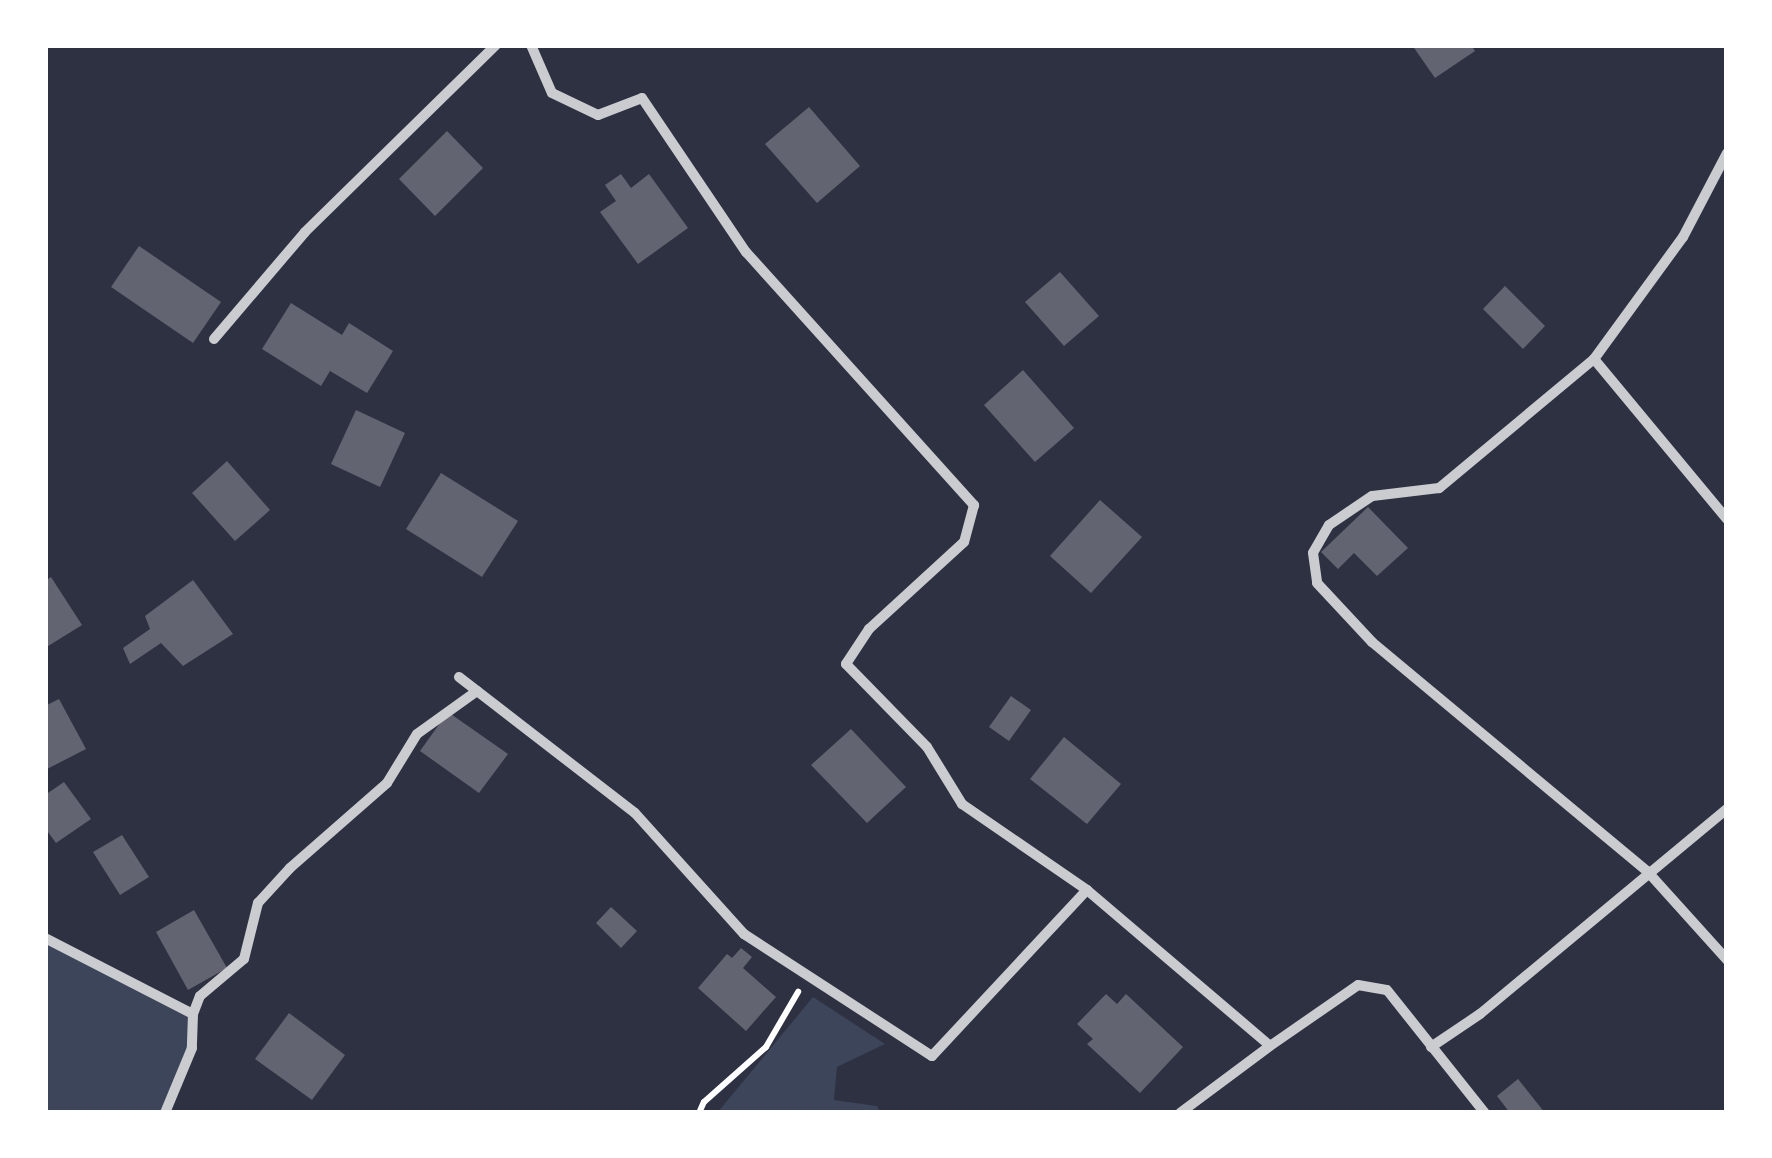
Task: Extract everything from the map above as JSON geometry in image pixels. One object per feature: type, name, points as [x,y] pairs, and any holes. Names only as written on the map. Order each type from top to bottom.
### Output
[{"type":"street","points":[[214,339],[316,220],[496,45]]},
{"type":"street","points":[[532,45],[552,93],[598,115],[642,98],[746,252],[974,505],[964,542],[869,629],[846,664],[927,746],[962,804],[1087,890],[1270,1046]]},
{"type":"street","points":[[1727,153],[1684,236],[1594,359],[1438,488],[1372,496],[1330,525],[1313,553],[1317,583],[1372,642],[1648,871],[1727,960]]},
{"type":"street","points":[[1594,359],[1727,519]]},
{"type":"street","points":[[459,677],[635,813],[744,934],[932,1056],[1087,890]]},
{"type":"street","points":[[165,1113],[192,1048],[192,1014],[200,996],[244,959],[258,903],[386,782],[417,734],[477,691]]},
{"type":"street","points":[[1431,1047],[1480,1014],[1727,809]]},
{"type":"street","points":[[45,938],[192,1014]]},
{"type":"street","points":[[1180,1113],[1358,985],[1387,990],[1485,1113]]},
{"type":"path","points":[[699,1113],[704,1102],[766,1048],[808,976]]},
{"type":"shaded area","points":[[45,938],[193,1014],[192,1048],[165,1113],[45,1113]]},
{"type":"shaded area","points":[[813,997],[885,1044],[837,1067],[834,1100],[877,1106],[880,1113],[717,1113]]},
{"type":"building","points":[[1412,45],[1471,45],[1475,51],[1435,78]]},
{"type":"building","points":[[809,107],[860,166],[817,203],[765,144]]},
{"type":"building","points":[[447,131],[483,168],[435,216],[399,179]]},
{"type":"building","points":[[621,174],[631,188],[649,174],[688,228],[638,264],[600,212],[616,201],[605,185]]},
{"type":"building","points":[[139,246],[221,302],[193,343],[111,287]]},
{"type":"building","points":[[1060,272],[1099,316],[1064,346],[1025,302]]},
{"type":"building","points":[[1505,286],[1545,326],[1523,349],[1483,309]]},
{"type":"building","points":[[291,303],[342,335],[349,323],[393,351],[367,393],[330,371],[321,386],[262,349]]},
{"type":"building","points":[[1023,370],[1074,428],[1035,462],[984,405]]},
{"type":"building","points":[[356,410],[405,433],[380,487],[331,464]]},
{"type":"building","points":[[227,461],[270,510],[235,541],[192,493]]},
{"type":"building","points":[[441,473],[518,521],[482,577],[406,529]]},
{"type":"building","points":[[1100,500],[1142,537],[1091,593],[1050,556]]},
{"type":"building","points":[[1368,507],[1408,548],[1377,576],[1354,553],[1338,569],[1321,552]]},
{"type":"building","points":[[51,577],[82,625],[45,648],[45,581]]},
{"type":"building","points":[[193,580],[233,634],[183,666],[161,643],[130,664],[123,648],[150,629],[145,616]]},
{"type":"building","points":[[1011,696],[1031,710],[1009,741],[989,727]]},
{"type":"building","points":[[59,699],[86,749],[47,769],[45,706]]},
{"type":"building","points":[[448,712],[508,754],[479,793],[420,751]]},
{"type":"building","points":[[851,729],[906,787],[867,823],[811,765]]},
{"type":"building","points":[[1064,737],[1121,784],[1087,824],[1030,779]]},
{"type":"building","points":[[64,782],[91,819],[56,843],[45,828],[45,795]]},
{"type":"building","points":[[122,835],[149,877],[120,895],[93,852]]},
{"type":"building","points":[[611,907],[637,931],[621,948],[596,923]]},
{"type":"building","points":[[194,910],[227,968],[188,990],[156,932]]},
{"type":"building","points":[[741,948],[752,957],[743,968],[776,997],[746,1031],[698,988],[727,954],[732,958]]},
{"type":"building","points":[[1106,994],[1117,1004],[1126,994],[1183,1047],[1140,1093],[1087,1044],[1093,1039],[1077,1024]]},
{"type":"building","points":[[289,1013],[345,1055],[312,1100],[255,1059]]},
{"type":"building","points":[[1518,1079],[1545,1113],[1510,1113],[1497,1096]]}]
